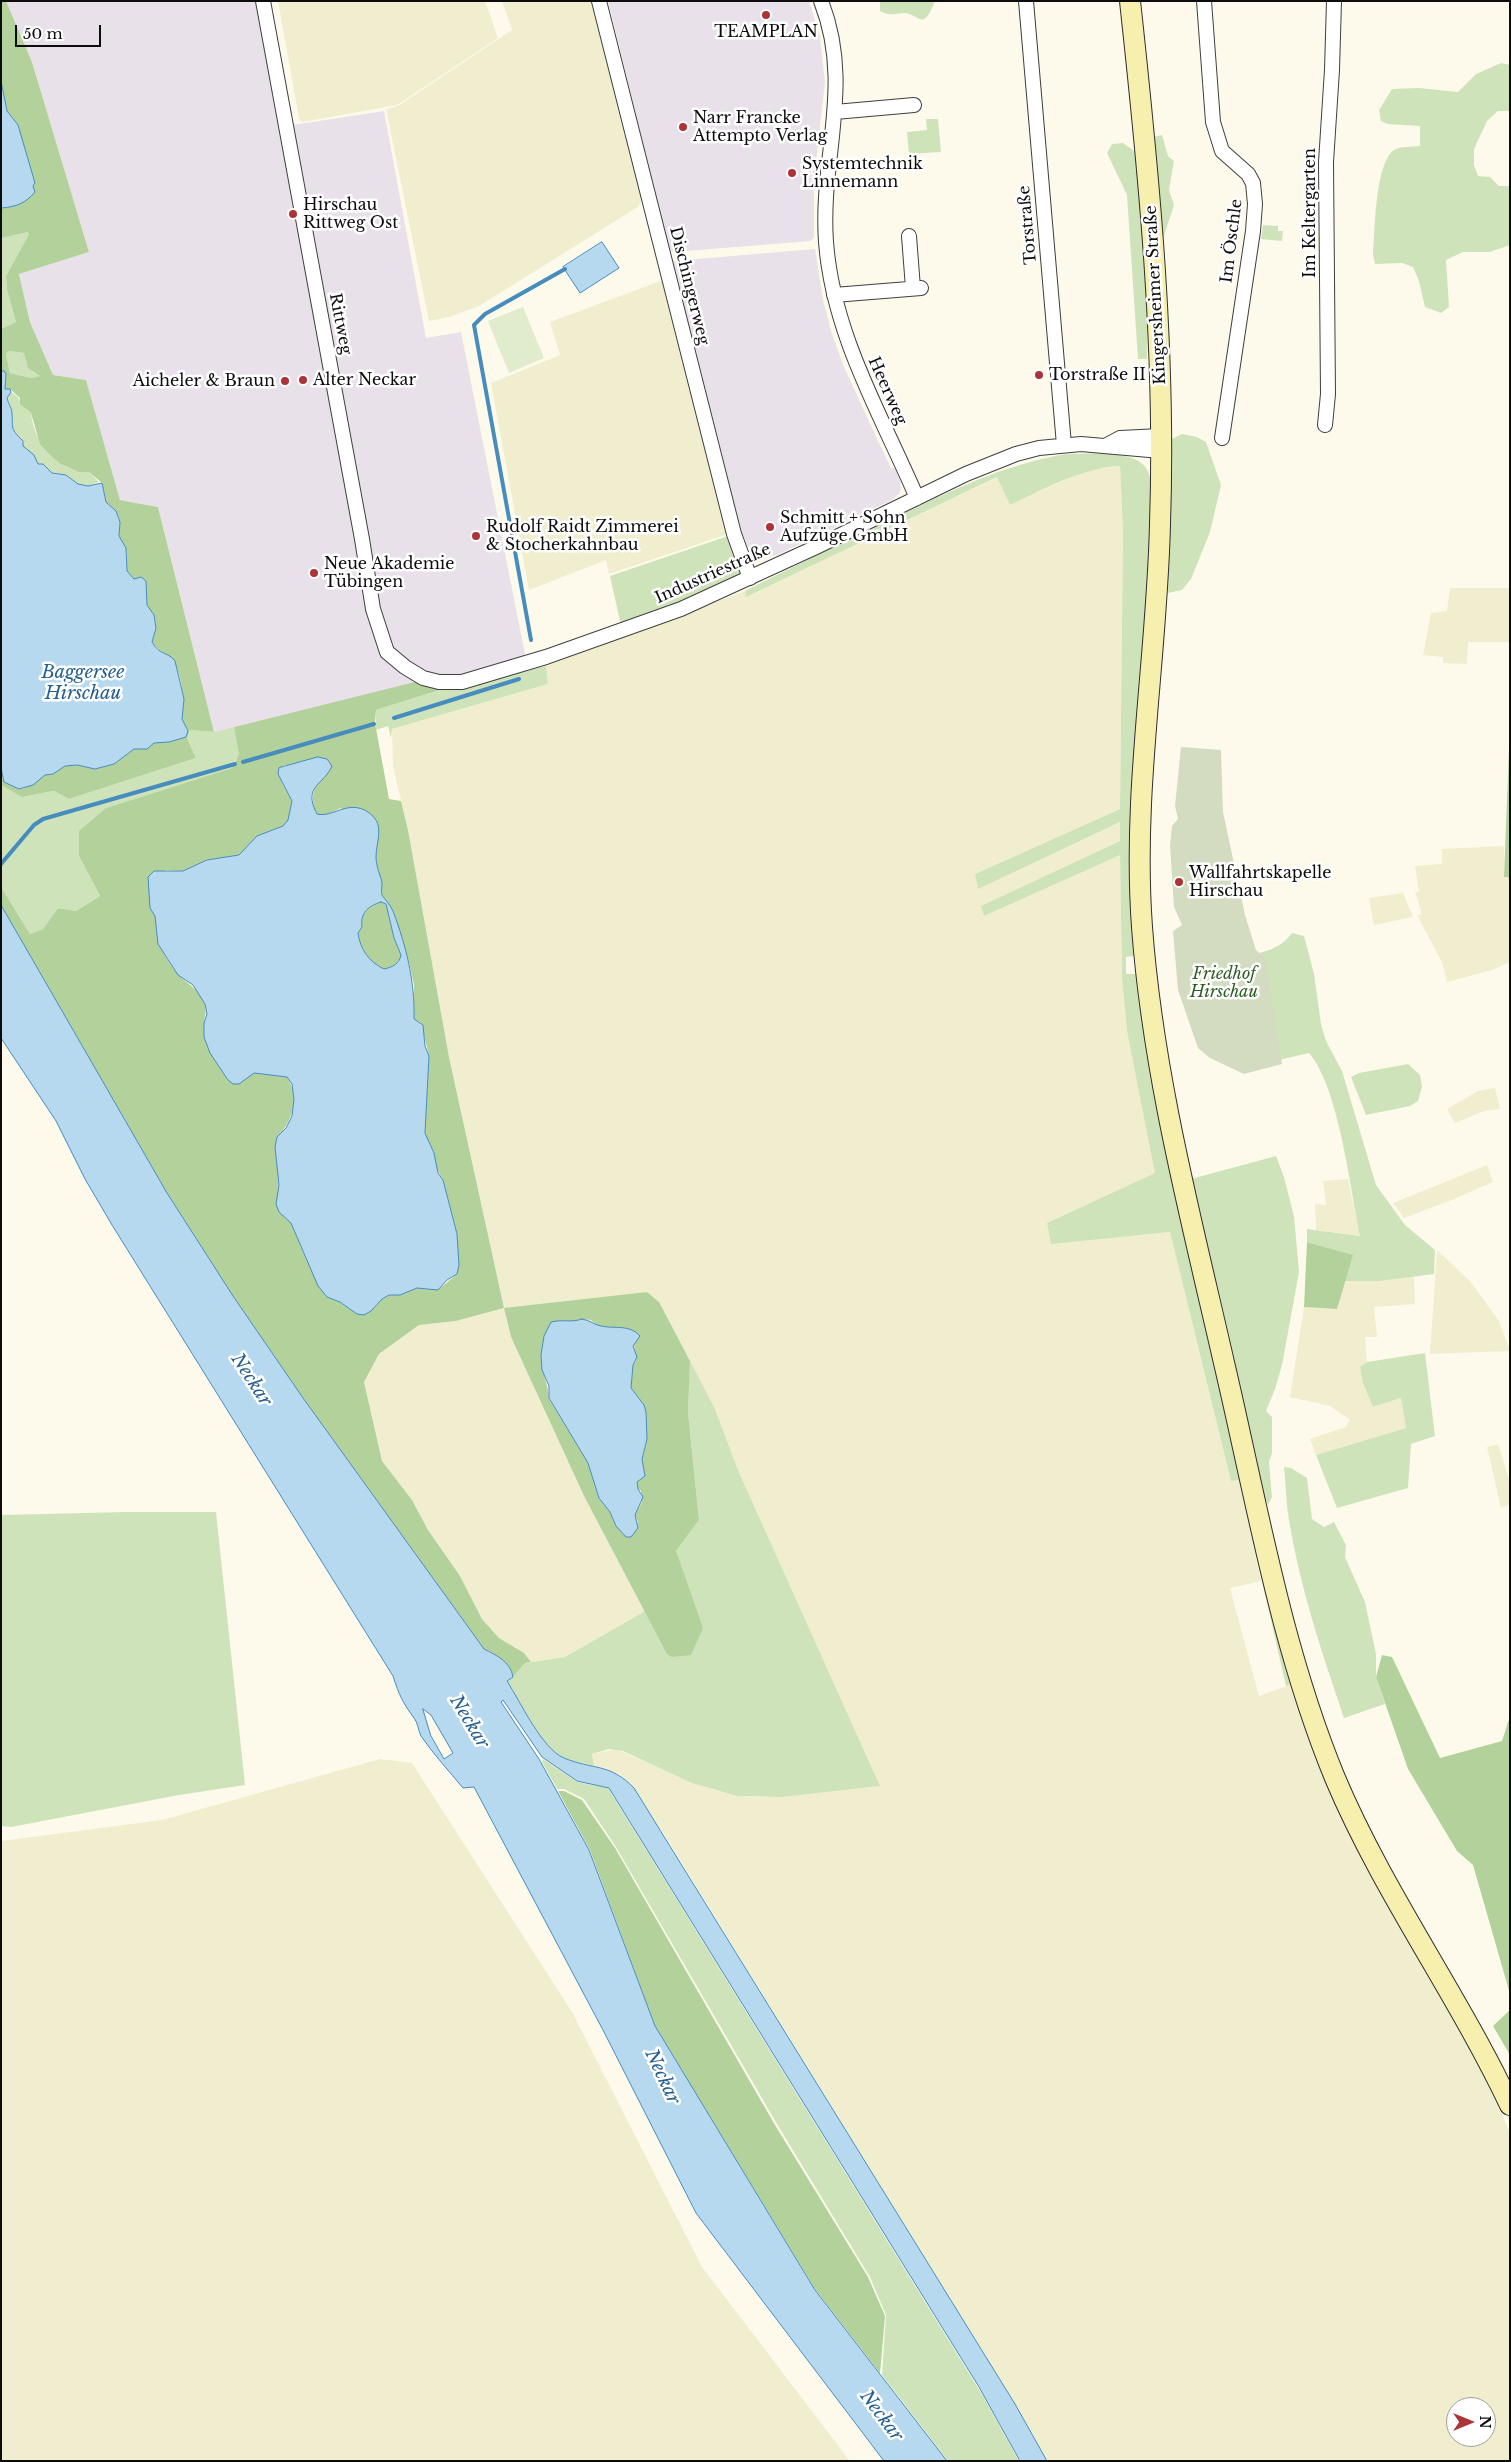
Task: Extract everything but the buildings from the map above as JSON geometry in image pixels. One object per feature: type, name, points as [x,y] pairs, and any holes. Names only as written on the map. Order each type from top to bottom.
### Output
[{"type":"main road","name":"Kingersheimer Straße","points":[[1130,1],[1156,272],[1161,444],[1157,589],[1139,828],[1139,888],[1146,978],[1174,1138],[1264,1536],[1300,1680],[1325,1753],[1382,1875],[1479,2045],[1510,2105]]},
{"type":"street","name":"Rittweg","points":[[264,1],[362,539],[373,609],[387,652]]},
{"type":"street","name":"Dischingerweg","points":[[599,1],[734,534],[750,578]]},
{"type":"street","name":"Heerweg","points":[[821,1],[832,32],[837,62],[835,112],[825,204],[826,241],[834,295],[859,372],[917,498]]},
{"type":"street","name":"Torstraße","points":[[1026,1],[1064,445]]},
{"type":"street","name":"Im Öschle","points":[[1204,1],[1217,139],[1222,151],[1250,178],[1256,197],[1253,231],[1224,408],[1222,438]]},
{"type":"street","name":"Im Keltergarten","points":[[1325,425],[1328,394],[1326,162],[1334,1]]},
{"type":"street","points":[[835,112],[914,106]]},
{"type":"street","points":[[834,295],[917,288],[909,236]]},
{"type":"street","name":"Industriestraße","points":[[387,652],[404,667],[423,678],[439,682],[467,681],[622,632],[750,578],[1002,459],[1027,451],[1064,445],[1107,445],[1120,438],[1161,444]]},
{"type":"shaded area","points":[[6,1],[263,1],[286,126],[384,111],[426,338],[461,332],[527,664],[467,680],[430,679],[214,732],[158,507],[120,500],[86,380],[53,375],[30,322],[19,274],[89,252],[32,62]]},
{"type":"shaded area","points":[[278,1],[485,1],[498,38],[397,105],[302,122],[299,118]]},
{"type":"shaded area","points":[[502,1],[592,1],[642,199],[638,207],[479,306],[449,317],[429,321],[386,109],[398,106],[512,30]]},
{"type":"shaded area","points":[[608,1],[809,1],[820,37],[825,82],[814,179],[814,237],[811,241],[674,252],[669,249]]},
{"type":"shaded area","points":[[815,249],[823,300],[832,334],[844,367],[878,441],[891,468],[895,468],[900,480],[901,489],[898,495],[890,501],[777,555],[761,557],[749,549],[742,535],[673,261]]},
{"type":"shaded area","points":[[666,279],[731,533],[609,574],[606,560],[529,590],[491,383],[560,355],[550,322]]},
{"type":"shaded area","points":[[1120,466],[1123,532],[1120,809],[975,874],[978,888],[1120,822],[1120,841],[982,906],[984,916],[1120,854],[1122,979],[1127,1031],[1156,1173],[1047,1223],[1051,1243],[1170,1232],[1231,1481],[1239,1480],[1261,1581],[1230,1588],[1259,1696],[1295,1683],[1510,2134],[1510,2461],[1047,2461],[1015,2404],[664,1834],[621,1775],[594,1766],[592,1754],[616,1749],[710,1789],[749,1797],[783,1797],[880,1786],[738,1470],[715,1409],[504,1308],[449,1057],[408,830],[393,766],[392,729],[548,684],[546,666],[745,591],[746,596],[998,477],[1010,505],[1076,475],[1099,468]]},
{"type":"shaded area","points":[[1450,588],[1510,588],[1510,642],[1468,642],[1467,664],[1443,663],[1443,657],[1423,655],[1431,613],[1447,611]]},
{"type":"shaded area","points":[[1504,846],[1504,877],[1508,876],[1510,881],[1510,962],[1492,970],[1447,982],[1442,962],[1417,915],[1422,914],[1415,892],[1419,892],[1415,866],[1442,864],[1442,849]]},
{"type":"shaded area","points":[[1403,893],[1413,917],[1374,925],[1369,898]]},
{"type":"shaded area","points":[[1495,1088],[1500,1109],[1484,1111],[1455,1123],[1447,1109],[1478,1091]]},
{"type":"shaded area","points":[[1487,1165],[1493,1182],[1454,1199],[1404,1218],[1393,1203]]},
{"type":"shaded area","points":[[1348,1179],[1360,1236],[1316,1230],[1315,1204],[1326,1205],[1323,1181]]},
{"type":"shaded area","points":[[1437,1250],[1470,1281],[1499,1321],[1510,1351],[1430,1354]]},
{"type":"shaded area","points":[[1414,1276],[1415,1304],[1374,1307],[1377,1337],[1365,1337],[1367,1362],[1360,1368],[1373,1407],[1401,1398],[1406,1428],[1316,1455],[1310,1439],[1346,1427],[1350,1420],[1330,1406],[1290,1397],[1304,1307],[1337,1309],[1343,1281],[1379,1281]]},
{"type":"shaded area","points":[[504,1308],[511,1337],[584,1496],[645,1611],[565,1657],[531,1662],[524,1653],[499,1638],[482,1619],[460,1576],[428,1530],[412,1500],[382,1461],[364,1382],[379,1354],[419,1325],[456,1321]]},
{"type":"shaded area","points":[[1498,1444],[1510,1482],[1510,1504],[1501,1508],[1487,1447]]},
{"type":"shaded area","points":[[380,1759],[412,1763],[572,2012],[702,2267],[850,2461],[1,2461],[1,1841],[162,1820]]},
{"type":"green space","points":[[1,1],[6,1],[32,62],[89,252],[19,274],[30,322],[53,375],[86,380],[120,500],[158,507],[214,732],[190,730],[187,738],[196,758],[69,799],[54,791],[22,797],[1,785],[1,768],[4,782],[19,789],[25,788],[45,775],[53,774],[65,766],[77,765],[95,769],[114,764],[134,749],[144,749],[154,743],[169,742],[184,737],[188,730],[182,718],[183,693],[177,669],[174,662],[152,642],[156,627],[154,615],[147,605],[146,581],[134,579],[127,571],[127,553],[119,536],[120,522],[116,511],[106,502],[102,483],[89,472],[79,472],[61,464],[52,457],[40,444],[31,413],[20,404],[20,398],[10,389],[4,389],[6,374],[1,372],[1,329],[16,322],[7,290],[6,276],[29,234],[27,232],[1,238],[1,208],[10,207],[33,186],[18,125],[7,111],[1,81]],"holes":[[[9,351],[24,353],[28,368],[40,376],[31,378],[10,373],[6,354]]]},
{"type":"green space","points":[[880,1],[935,1],[927,17],[920,19],[903,13],[883,13],[880,11]]},
{"type":"green space","points":[[1501,63],[1510,65],[1510,111],[1498,111],[1487,121],[1474,149],[1474,165],[1478,176],[1490,177],[1499,186],[1510,186],[1510,245],[1490,252],[1463,252],[1446,260],[1449,307],[1441,313],[1425,307],[1419,281],[1413,267],[1402,263],[1375,264],[1373,254],[1377,198],[1383,168],[1394,150],[1403,147],[1420,146],[1420,126],[1388,124],[1381,121],[1379,110],[1392,89],[1419,88],[1458,92],[1476,74]]},
{"type":"green space","points":[[926,119],[938,119],[941,152],[909,154],[907,132],[927,130]]},
{"type":"green space","points":[[1162,135],[1168,156],[1174,161],[1169,190],[1174,205],[1160,248],[1153,137]]},
{"type":"green space","points":[[1123,143],[1133,150],[1139,163],[1149,281],[1147,359],[1138,359],[1127,195],[1107,153],[1112,144]]},
{"type":"green space","points":[[1263,225],[1278,226],[1278,231],[1283,231],[1282,241],[1261,239]]},
{"type":"green space","points":[[27,231],[29,234],[6,276],[7,290],[16,322],[1,329],[1,238]]},
{"type":"green space","points":[[523,307],[544,358],[509,373],[488,321]]},
{"type":"green space","points":[[9,351],[24,353],[33,372],[41,376],[31,378],[10,373],[6,354]]},
{"type":"green space","points":[[11,392],[15,394],[31,413],[37,435],[49,454],[67,467],[89,472],[99,482],[88,486],[78,484],[66,475],[52,473],[38,464],[12,430],[12,410],[7,397]]},
{"type":"green space","points":[[1182,434],[1197,437],[1206,442],[1221,485],[1210,532],[1191,579],[1182,590],[1168,593],[1172,439]]},
{"type":"green space","points":[[1067,454],[1110,454],[1132,458],[1146,468],[1151,483],[1136,956],[1126,957],[1126,974],[1138,974],[1295,1683],[1286,1686],[1239,1480],[1231,1481],[1170,1232],[1051,1244],[1047,1223],[1155,1173],[1127,1031],[1122,979],[1120,855],[984,916],[981,906],[1120,841],[1120,822],[978,889],[975,874],[1120,809],[1123,532],[1120,466],[1077,475],[1010,505],[997,477],[746,597],[745,591],[950,492],[1007,469]]},
{"type":"green space","points":[[731,535],[743,580],[622,630],[610,576]]},
{"type":"green space","points":[[546,666],[548,684],[392,729],[391,738],[388,726],[376,730],[376,710],[449,687],[467,687]]},
{"type":"green space","points":[[415,682],[433,687],[449,687],[376,710],[375,723],[389,799],[401,801],[408,830],[449,1057],[504,1308],[456,1321],[419,1325],[379,1354],[364,1382],[382,1461],[412,1500],[428,1530],[460,1576],[482,1619],[499,1638],[524,1653],[531,1662],[525,1663],[513,1677],[506,1663],[484,1649],[303,1398],[233,1296],[167,1193],[1,905],[1,887],[30,934],[43,929],[58,908],[76,911],[100,896],[79,856],[79,831],[106,808],[232,768],[239,754],[234,727]],"holes":[[[308,760],[322,778],[316,786],[313,795],[313,804],[317,814],[324,816],[341,808],[376,846],[375,858],[382,895],[392,909],[410,966],[414,985],[414,1019],[421,1023],[429,1056],[425,1133],[434,1153],[435,1165],[443,1180],[457,1234],[457,1274],[438,1290],[417,1288],[400,1295],[389,1295],[382,1299],[371,1311],[357,1314],[340,1302],[327,1297],[304,1254],[291,1223],[279,1212],[277,1137],[283,1131],[291,1116],[294,1101],[291,1085],[287,1077],[255,1073],[240,1079],[228,1080],[208,1047],[204,1024],[206,1008],[203,1000],[197,991],[178,974],[168,961],[158,936],[156,924],[165,870],[183,871],[207,860],[239,855],[257,836],[283,826],[288,820],[292,801],[282,783],[284,765],[291,766]]]},
{"type":"green space","points":[[1510,723],[1510,881],[1508,877],[1504,877]]},
{"type":"green space","points":[[234,727],[240,754],[234,762],[233,768],[106,808],[79,856],[100,896],[76,911],[58,908],[43,929],[30,934],[1,887],[1,785],[23,797],[54,791],[69,799],[196,758],[187,738],[190,730],[214,732]]},
{"type":"green space","name":"Friedhof Hirschau","points":[[1181,747],[1221,750],[1223,812],[1245,915],[1256,950],[1266,959],[1282,1064],[1244,1074],[1210,1058],[1198,1048],[1178,990],[1173,931],[1182,925],[1174,907],[1170,845],[1172,826],[1178,819],[1175,806]]},
{"type":"green space","points":[[381,902],[386,904],[394,938],[401,955],[395,965],[384,969],[374,963],[366,954],[358,933],[362,927],[362,918],[366,911]]},
{"type":"green space","points":[[1292,933],[1304,936],[1314,974],[1321,1024],[1326,1041],[1342,1071],[1376,1185],[1405,1225],[1435,1250],[1434,1274],[1379,1281],[1343,1281],[1352,1255],[1307,1242],[1307,1229],[1360,1236],[1336,1114],[1319,1069],[1309,1053],[1274,1061],[1261,984],[1259,953],[1278,946]]},
{"type":"green space","points":[[1408,1064],[1420,1075],[1422,1087],[1418,1101],[1410,1106],[1366,1115],[1351,1077],[1359,1073]]},
{"type":"green space","points":[[1276,1156],[1284,1177],[1294,1216],[1299,1272],[1282,1365],[1266,1411],[1272,1417],[1272,1453],[1269,1462],[1272,1497],[1268,1505],[1264,1497],[1191,1179]]},
{"type":"green space","points":[[1307,1242],[1353,1255],[1337,1309],[1304,1307]]},
{"type":"green space","points":[[647,1292],[659,1302],[690,1361],[688,1412],[699,1520],[676,1551],[703,1628],[691,1655],[672,1657],[667,1654],[584,1496],[511,1337],[504,1308]],"holes":[[[582,1319],[591,1320],[598,1326],[608,1327],[634,1342],[636,1361],[633,1365],[631,1388],[644,1405],[647,1439],[642,1459],[645,1476],[637,1482],[638,1489],[641,1491],[642,1502],[635,1515],[638,1522],[626,1537],[616,1526],[610,1512],[599,1498],[588,1463],[549,1399],[542,1366],[541,1355],[543,1346],[559,1320],[572,1322]]]},
{"type":"green space","points":[[1425,1353],[1435,1436],[1411,1444],[1408,1488],[1337,1508],[1316,1455],[1406,1428],[1401,1398],[1373,1407],[1363,1383],[1360,1367],[1367,1362]]},
{"type":"green space","points":[[690,1361],[715,1409],[738,1470],[880,1786],[783,1797],[737,1796],[692,1783],[623,1751],[609,1749],[592,1754],[594,1766],[571,1761],[556,1753],[548,1745],[532,1723],[507,1680],[513,1677],[525,1663],[565,1657],[645,1611],[657,1631],[676,1551],[699,1520],[688,1412]]},
{"type":"green space","points":[[1284,1467],[1291,1468],[1307,1478],[1312,1519],[1324,1527],[1334,1522],[1346,1545],[1345,1557],[1365,1602],[1376,1654],[1376,1677],[1385,1704],[1344,1718],[1320,1645],[1299,1570],[1288,1514]]},
{"type":"green space","points":[[216,1512],[245,1785],[179,1795],[11,1827],[1,1826],[1,1515]]},
{"type":"green space","points":[[1382,1655],[1392,1657],[1440,1758],[1502,1741],[1510,1716],[1510,1994],[1473,1865],[1457,1851],[1408,1769],[1376,1677]]},
{"type":"green space","points":[[543,1759],[577,1782],[608,1788],[983,2396],[1019,2461],[948,2461],[882,2375],[886,2315],[870,2277],[777,2124],[616,1847],[584,1799],[564,1789],[557,1789],[542,1762]]},
{"type":"green space","points":[[558,1791],[564,1791],[582,1800],[615,1848],[775,2125],[868,2277],[885,2316],[880,2373],[815,2289],[655,2026],[590,1850]]},
{"type":"green space","points":[[1510,2010],[1510,2055],[1493,2026]]},
{"type":"water","points":[[1,81],[7,111],[18,125],[35,183],[33,186],[35,192],[20,204],[1,208]]},
{"type":"water","points":[[602,242],[619,268],[580,293],[563,267]]},
{"type":"water","name":"Baggersee Hirschau","points":[[4,371],[6,374],[5,389],[10,389],[11,392],[7,398],[12,411],[13,428],[23,441],[23,446],[34,455],[38,464],[43,464],[52,473],[66,475],[78,484],[88,486],[102,483],[106,502],[116,511],[120,522],[119,536],[126,548],[127,571],[134,579],[141,577],[146,581],[147,605],[154,615],[156,628],[152,642],[158,650],[175,661],[184,699],[182,719],[188,731],[186,737],[169,742],[154,743],[147,749],[134,749],[114,764],[95,769],[77,765],[65,766],[53,774],[45,775],[33,785],[19,789],[4,782],[1,768],[1,372]]},
{"type":"water","points":[[318,757],[327,759],[332,766],[316,787],[312,797],[317,814],[329,814],[354,807],[368,812],[378,824],[376,858],[382,883],[382,894],[393,911],[402,937],[411,977],[414,1019],[423,1025],[425,1046],[429,1056],[425,1133],[434,1153],[438,1173],[443,1180],[457,1234],[459,1265],[457,1274],[447,1280],[438,1290],[417,1288],[400,1295],[389,1295],[364,1315],[357,1314],[340,1302],[327,1297],[318,1286],[291,1223],[279,1212],[276,1204],[279,1185],[275,1147],[277,1137],[286,1128],[292,1116],[294,1099],[292,1084],[287,1077],[254,1073],[239,1084],[233,1084],[228,1080],[210,1053],[204,1037],[204,1023],[207,1014],[205,1004],[193,985],[178,975],[158,944],[155,916],[150,908],[148,877],[154,871],[183,871],[207,860],[239,855],[257,836],[283,826],[288,820],[292,801],[278,774],[279,768]],"holes":[[[381,902],[386,904],[394,938],[401,955],[395,965],[384,969],[374,963],[366,954],[358,933],[362,927],[362,918],[366,911]]]},
{"type":"water","name":"Neckar","points":[[1,905],[167,1193],[233,1296],[303,1398],[484,1649],[502,1660],[509,1667],[513,1677],[507,1681],[532,1724],[556,1753],[574,1762],[617,1774],[634,1788],[1015,2404],[1047,2461],[1020,2461],[979,2387],[609,1788],[577,1781],[542,1757],[503,1700],[501,1702],[539,1759],[589,1850],[655,2026],[815,2290],[947,2461],[884,2461],[696,2213],[604,2032],[474,1787],[463,1788],[421,1736],[393,1676],[112,1225],[85,1179],[56,1121],[1,1038]],"holes":[[[423,1709],[431,1715],[453,1753],[444,1759],[431,1736]]]},
{"type":"water","points":[[582,1319],[601,1326],[627,1328],[640,1336],[633,1346],[637,1357],[633,1365],[631,1388],[644,1405],[647,1439],[642,1459],[645,1476],[637,1482],[638,1489],[643,1497],[635,1515],[638,1528],[631,1537],[626,1537],[616,1526],[610,1512],[599,1498],[588,1463],[549,1398],[549,1386],[542,1370],[541,1355],[544,1336],[551,1322]]},
{"type":"waterway","points":[[531,640],[474,325],[485,314],[565,269]]},
{"type":"waterway","points":[[394,718],[519,679]]},
{"type":"waterway","points":[[243,762],[374,724]]},
{"type":"waterway","points":[[1,864],[34,825],[43,819],[235,764]]},
{"type":"place","name":"TEAMPLAN","points":[[766,15]]},
{"type":"place","name":"Narr Francke Attempto Verlag","points":[[683,127]]},
{"type":"place","name":"Systemtechnik Linnemann","points":[[792,173]]},
{"type":"place","name":"Hirschau Rittweg Ost","points":[[293,214]]},
{"type":"place","name":"Torstraße II","points":[[1039,375]]},
{"type":"place","name":"Alter Neckar","points":[[303,380]]},
{"type":"place","name":"Aicheler & Braun","points":[[285,381]]},
{"type":"place","name":"Schmitt + Sohn Aufzüge GmbH","points":[[770,527]]},
{"type":"place","name":"Rudolf Raidt Zimmerei & Stocherkahnbau","points":[[476,536]]},
{"type":"place","name":"Neue Akademie Tübingen","points":[[314,573]]},
{"type":"place","name":"Wallfahrtskapelle Hirschau","points":[[1179,882]]}]
